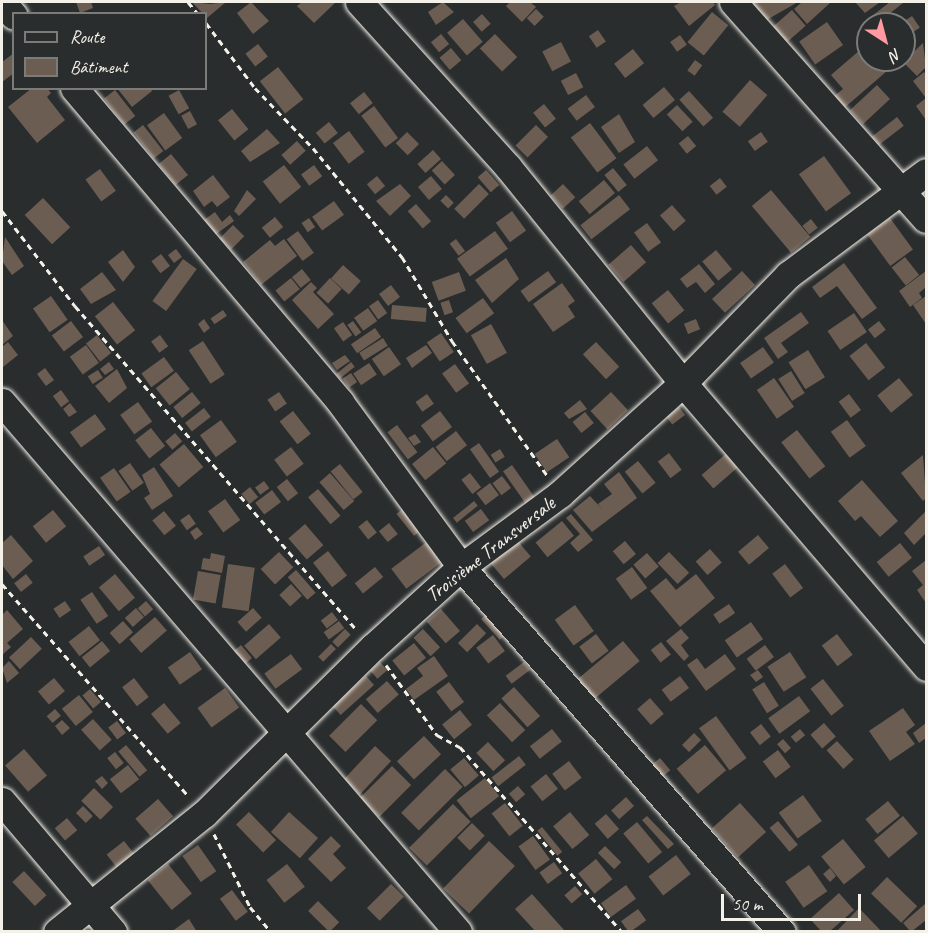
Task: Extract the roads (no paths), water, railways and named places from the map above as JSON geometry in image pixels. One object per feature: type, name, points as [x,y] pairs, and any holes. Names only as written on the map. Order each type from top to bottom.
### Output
[{"type":"street","points":[[2,2],[12,14]]},
{"type":"street","points":[[359,2],[508,167],[683,383],[927,667]]},
{"type":"street","points":[[733,2],[927,219]]},
{"type":"street","points":[[76,90],[340,402],[461,567],[782,932]]},
{"type":"street","name":"Troisième Transversale","points":[[57,932],[89,904],[204,814],[373,647],[461,567],[560,494],[683,383],[788,275],[903,192],[927,171]]},
{"type":"street","points":[[2,402],[284,734],[458,932]]},
{"type":"street","points":[[2,801],[113,932]]}]
